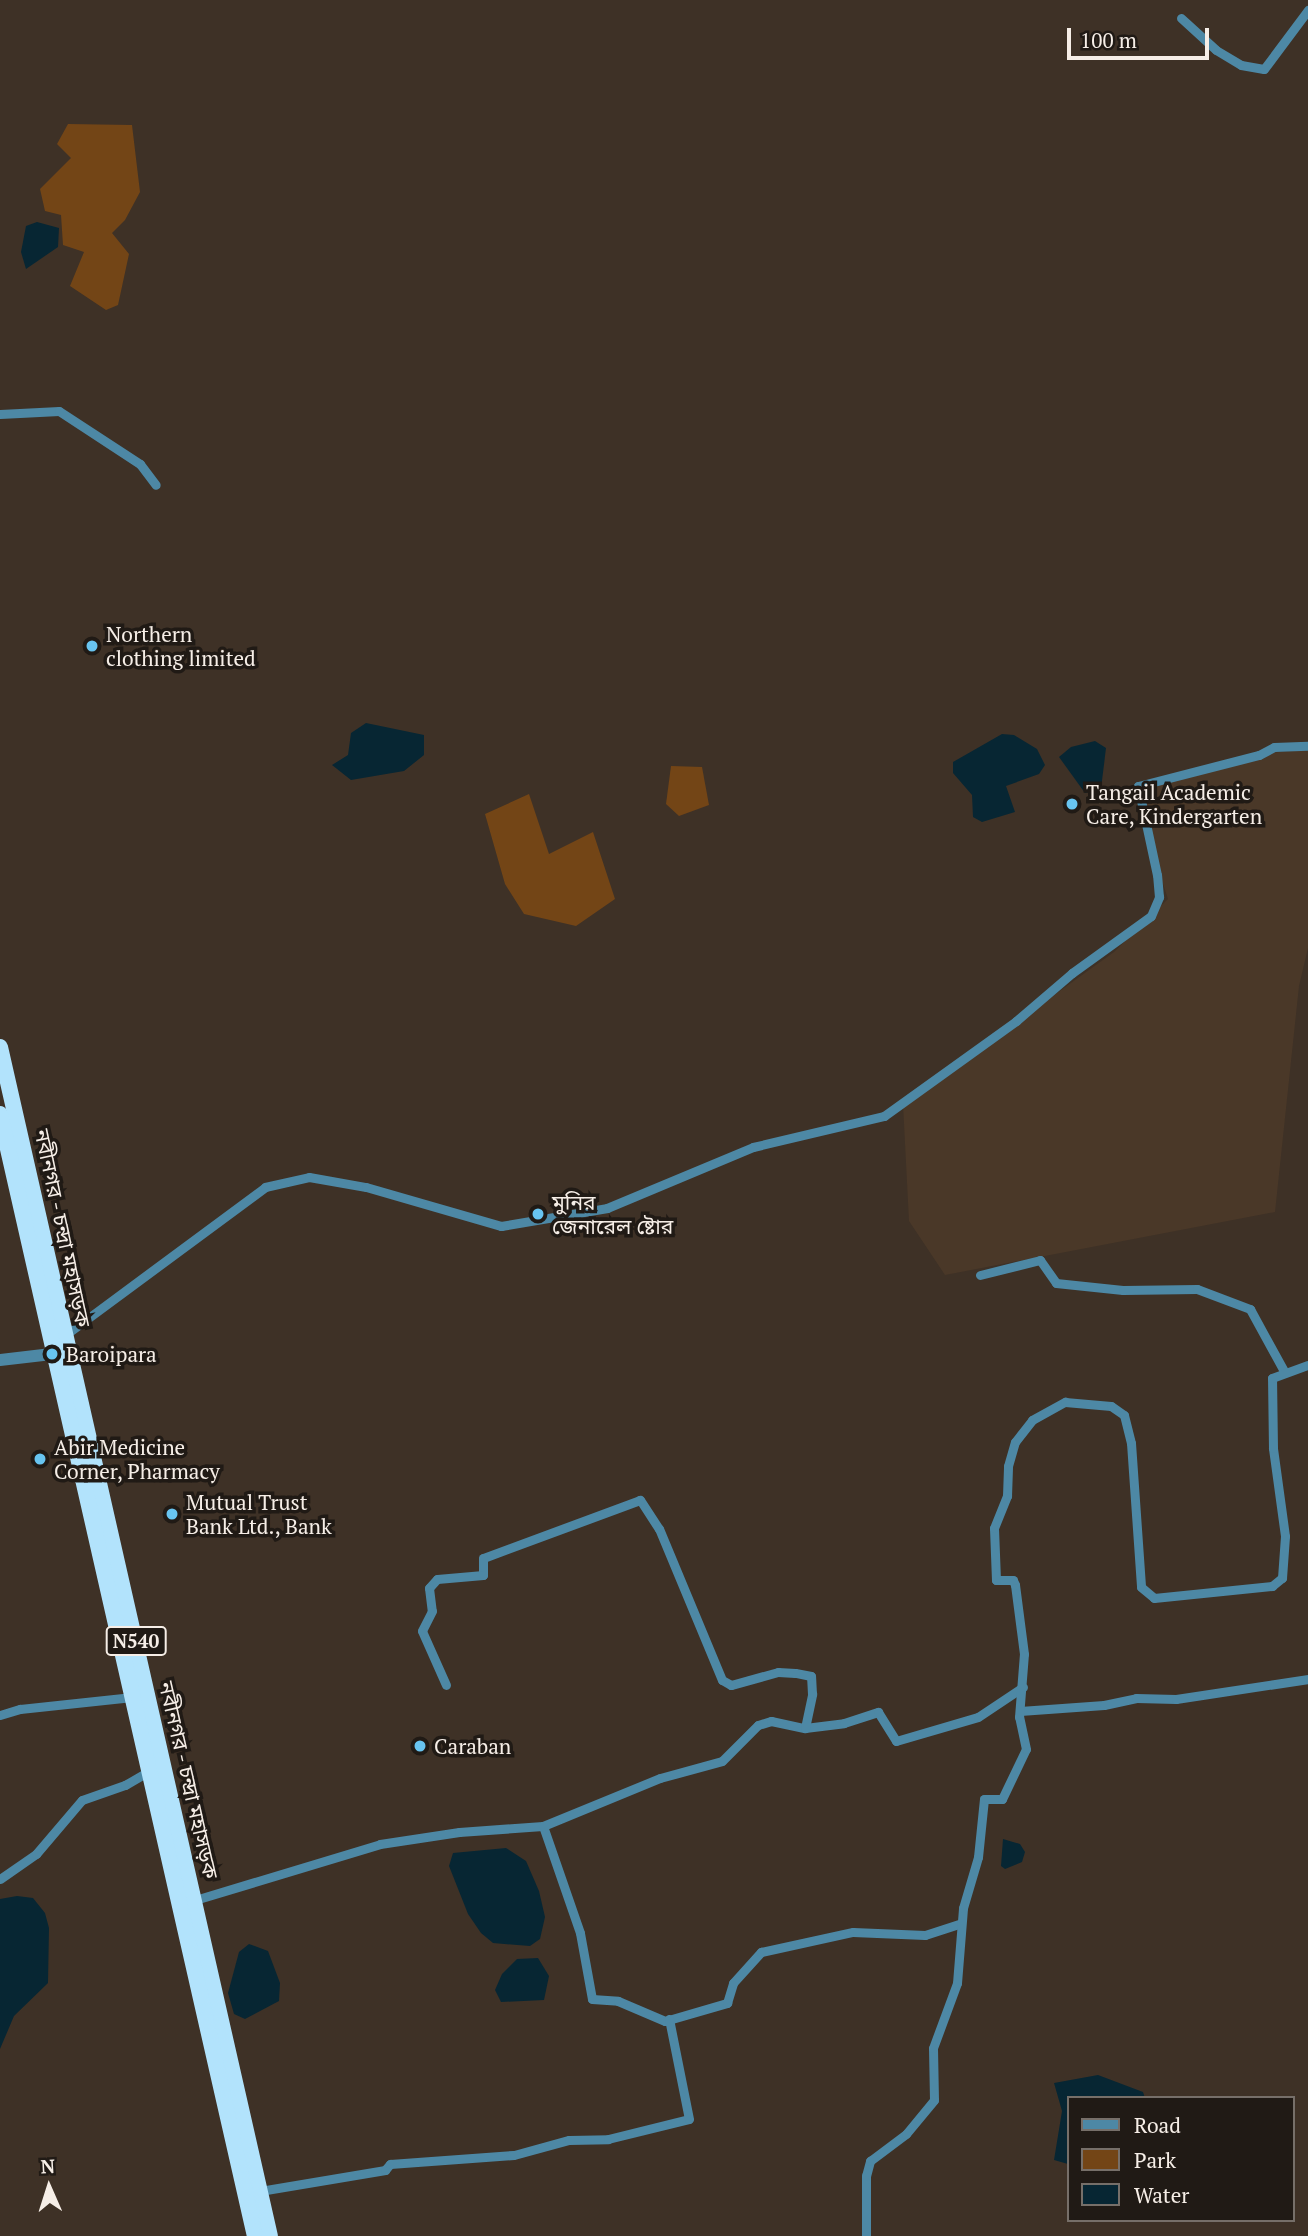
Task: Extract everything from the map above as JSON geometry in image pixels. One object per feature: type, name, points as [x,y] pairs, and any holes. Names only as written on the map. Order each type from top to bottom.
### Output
[{"type":"highway","name":"নবীনগর - চন্দ্রা মহাসড়ক","points":[[0,1047],[270,2236]]},
{"type":"highway","name":"নবীনগর - চন্দ্রা মহাসড়ক","points":[[0,1114],[52,1354],[150,1770],[255,2236]]},
{"type":"street","points":[[1181,18],[1216,50],[1241,65],[1264,69],[1308,10]]},
{"type":"street","points":[[0,414],[59,411],[140,464],[156,485]]},
{"type":"street","points":[[64,1336],[265,1187],[309,1177],[366,1187],[502,1226],[607,1208],[753,1147],[884,1116],[1016,1021],[1072,973],[1151,916],[1160,897],[1138,786],[1259,755],[1275,747],[1308,746]]},
{"type":"street","points":[[979,1275],[1040,1260],[1056,1283],[1123,1290],[1198,1289],[1250,1309],[1284,1371]]},
{"type":"street","points":[[0,1360],[52,1354]]},
{"type":"street","points":[[866,2236],[866,2176],[870,2161],[906,2134],[934,2100],[933,2048],[957,1983],[961,1923],[978,1857],[984,1799],[1002,1799],[1026,1749],[1020,1712],[1024,1654],[1013,1580],[996,1580],[994,1528],[1007,1496],[1008,1466],[1015,1442],[1032,1420],[1065,1402],[1111,1406],[1124,1415],[1141,1587],[1154,1598],[1272,1586],[1282,1578],[1285,1536],[1273,1448],[1272,1378],[1284,1371],[1308,1365]]},
{"type":"street","points":[[446,1685],[422,1630],[432,1611],[429,1588],[437,1579],[483,1575],[484,1558],[640,1500],[659,1529],[722,1679],[731,1685],[778,1672],[811,1676],[805,1728]]},
{"type":"street","points":[[1020,1712],[1104,1705],[1136,1698],[1176,1699],[1308,1679]]},
{"type":"street","points":[[195,1900],[380,1844],[458,1832],[543,1826],[660,1778],[722,1760],[758,1725],[771,1721],[805,1728],[844,1723],[878,1712],[897,1741],[978,1717],[1023,1687]]},
{"type":"street","points":[[0,1715],[28,1707],[132,1697]]},
{"type":"street","points":[[0,1879],[36,1854],[82,1800],[125,1785],[150,1770]]},
{"type":"street","points":[[543,1826],[580,1933],[592,1998],[618,2001],[668,2019],[727,2003],[733,1983],[761,1952],[853,1932],[925,1935],[961,1923]]},
{"type":"street","points":[[260,2191],[385,2170],[390,2164],[514,2155],[569,2140],[608,2139],[689,2119],[668,2019]]},
{"type":"shaded area","points":[[1308,750],[1308,948],[1299,986],[1275,1212],[945,1275],[909,1221],[903,1104],[1114,952],[1168,899],[1143,823],[1141,788],[1253,754]]},
{"type":"green space","points":[[68,124],[132,125],[140,192],[125,220],[112,233],[129,254],[118,305],[106,310],[70,286],[84,252],[63,245],[61,215],[45,211],[40,189],[71,158],[57,144]]},
{"type":"green space","points":[[671,766],[702,767],[709,805],[679,816],[666,804]]},
{"type":"green space","points":[[529,794],[549,854],[593,832],[615,899],[576,926],[524,914],[505,884],[485,814]]},
{"type":"water","points":[[37,222],[59,228],[58,247],[26,269],[21,252],[26,226]]},
{"type":"water","points":[[366,723],[424,735],[424,755],[404,771],[351,780],[332,765],[348,755],[351,733]]},
{"type":"water","points":[[1002,734],[1014,735],[1037,749],[1045,765],[1039,774],[1006,786],[1015,812],[982,822],[973,817],[972,795],[953,773],[953,762]]},
{"type":"water","points":[[1095,741],[1106,748],[1101,789],[1085,793],[1059,757],[1071,747]]},
{"type":"water","points":[[1003,1839],[1020,1844],[1025,1852],[1022,1862],[1005,1869],[1001,1866]]},
{"type":"water","points":[[506,1848],[526,1861],[539,1891],[545,1917],[540,1939],[530,1946],[493,1943],[481,1933],[468,1914],[449,1866],[453,1853]]},
{"type":"water","points":[[17,1896],[33,1898],[45,1913],[49,1928],[48,1983],[14,2016],[0,2049],[0,1899]]},
{"type":"water","points":[[249,1944],[268,1951],[280,1983],[279,2001],[245,2019],[234,2014],[228,1993],[239,1952]]},
{"type":"water","points":[[538,1958],[549,1976],[544,2000],[501,2002],[495,1990],[502,1974],[517,1959]]},
{"type":"water","points":[[1098,2075],[1143,2092],[1144,2096],[1066,2096],[1066,2163],[1054,2160],[1062,2111],[1054,2083]]},
{"type":"place","name":"Northern clothing limited","points":[[92,646]]},
{"type":"place","name":"Tangail Academic Care, Kindergarten","points":[[1072,804]]},
{"type":"place","name":"মুনির জেনারেল ষ্টোর","points":[[538,1214]]},
{"type":"place","name":"Baroipara","points":[[52,1354]]},
{"type":"place","name":"Abir Medicine Corner, Pharmacy","points":[[40,1459]]},
{"type":"place","name":"Mutual Trust Bank Ltd., Bank","points":[[172,1514]]},
{"type":"place","name":"Caraban","points":[[420,1746]]}]
